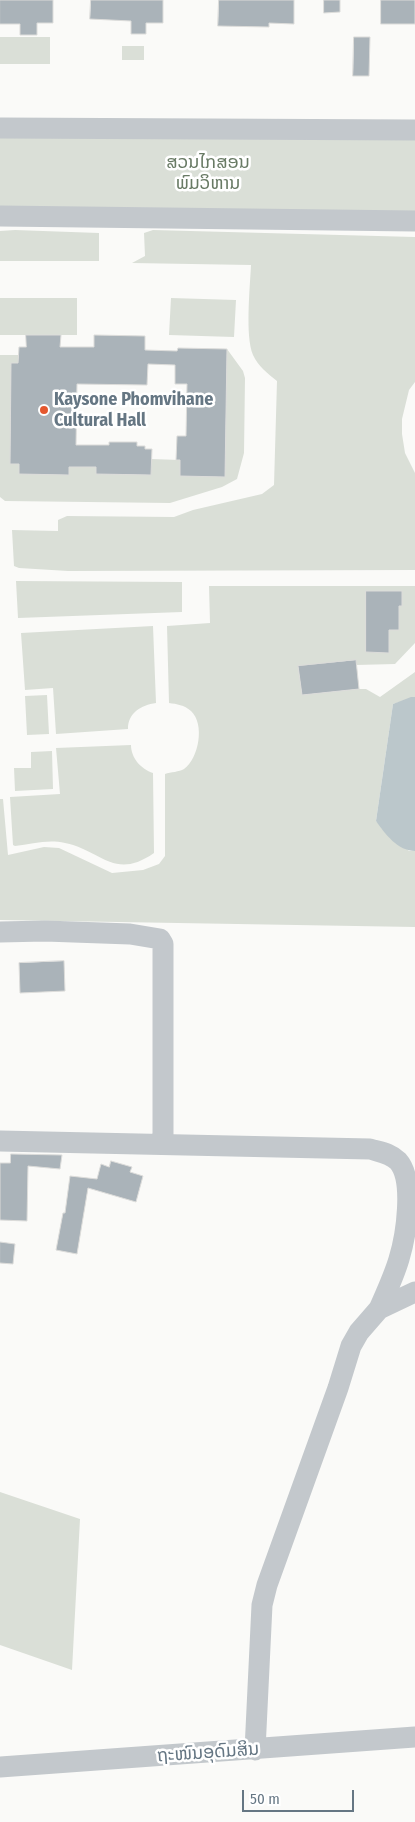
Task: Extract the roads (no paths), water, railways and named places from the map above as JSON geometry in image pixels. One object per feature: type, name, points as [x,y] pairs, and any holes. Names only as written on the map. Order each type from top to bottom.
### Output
[{"type":"street","points":[[0,128],[415,130]]},
{"type":"street","points":[[0,216],[415,221]]},
{"type":"street","points":[[0,932],[45,931],[130,934],[160,939],[163,944],[163,1144]]},
{"type":"street","points":[[0,1141],[370,1149],[389,1154],[398,1161],[403,1169],[407,1180],[407,1200],[403,1242],[399,1260],[379,1310],[359,1332],[351,1346],[267,1585],[262,1606],[255,1750]]},
{"type":"street","points":[[379,1310],[415,1292]]},
{"type":"street","name":"ຖະໜົນອຸດົມສິນ","points":[[0,1767],[415,1738]]},
{"type":"place","name":"Kaysone Phomvihane Cultural Hall","points":[[44,410]]},
{"type":"park label","name":"ສວນໄກສອນ ພົມວິຫານ","points":[[208,173]]}]
